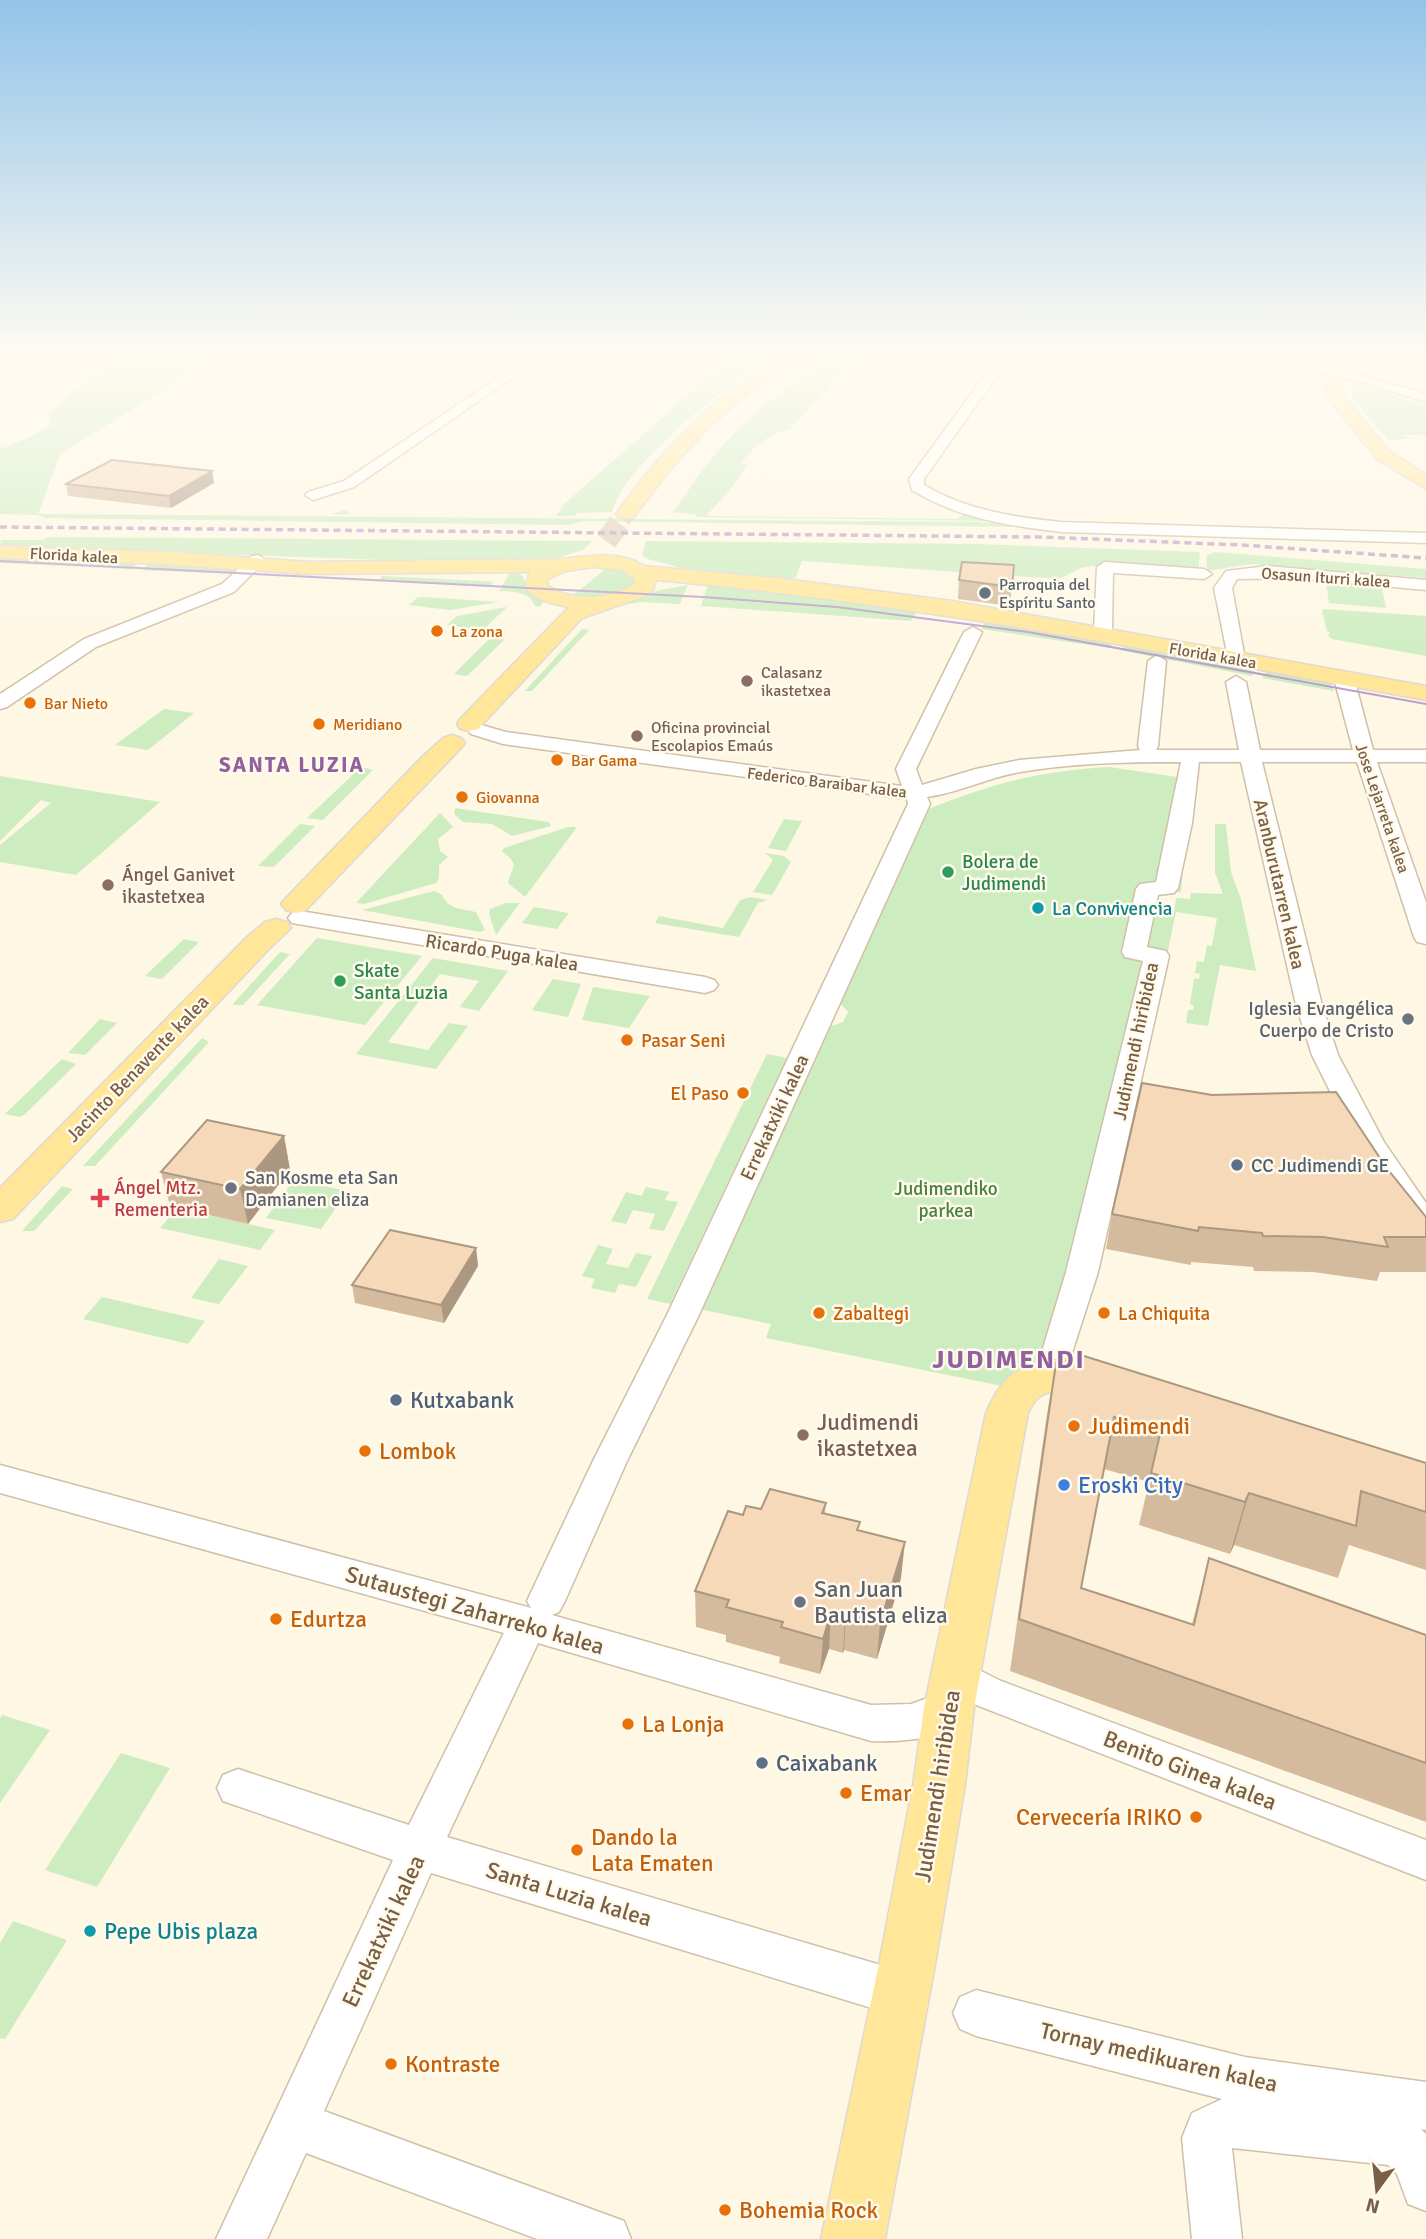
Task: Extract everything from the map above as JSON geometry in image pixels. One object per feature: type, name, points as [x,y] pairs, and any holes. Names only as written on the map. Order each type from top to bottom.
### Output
[{"type":"main road","points":[[626,514],[666,460]]},
{"type":"main road","points":[[646,514],[684,460]]},
{"type":"main road","points":[[1391,460],[1426,483]]},
{"type":"main road","name":"Florida kalea","points":[[0,552],[378,567],[472,566]]},
{"type":"main road","points":[[568,606],[542,593],[536,587],[536,579],[543,572],[570,563]]},
{"type":"main road","points":[[472,566],[627,563]]},
{"type":"main road","name":"Florida kalea","points":[[627,563],[687,583],[726,584],[1001,617],[1236,671],[1344,678],[1426,693]]},
{"type":"main road","name":"Jacinto Benavente kalea","points":[[0,1210],[249,951],[291,916],[432,761],[466,732],[568,606],[627,597],[627,563]]},
{"type":"main road","points":[[472,566],[516,570],[536,579]]},
{"type":"main road","points":[[1064,1364],[1136,1400]]},
{"type":"main road","name":"Judimendi hiribidea","points":[[853,2239],[939,1785],[952,1692],[1011,1401],[1018,1388],[1033,1379],[1045,1377],[1064,1364]]},
{"type":"street","points":[[313,495],[349,484],[384,460]]},
{"type":"street","points":[[929,460],[916,479],[917,487],[927,494],[959,506],[1046,526],[1426,538]]},
{"type":"street","points":[[0,703],[90,643],[228,587],[256,563]]},
{"type":"street","points":[[1103,631],[1105,567],[1204,574]]},
{"type":"street","name":"Osasun Iturri kalea","points":[[1236,671],[1223,588],[1227,579],[1233,575],[1261,572],[1426,584]]},
{"type":"street","name":"Errekatxiki kalea","points":[[241,2239],[420,1849],[682,1317],[906,833],[919,804],[906,769],[974,632]]},
{"type":"street","points":[[1148,746],[1157,661]]},
{"type":"street","name":"Aranburutarren kalea","points":[[1236,671],[1250,754],[1309,1005],[1325,1055],[1370,1143],[1426,1225]]},
{"type":"street","name":"Jose Lejarreta kalea","points":[[1344,678],[1349,705],[1365,756],[1422,914],[1426,937]]},
{"type":"street","name":"Federico Baraibar kalea","points":[[466,732],[859,788],[915,793],[984,773],[1064,759],[1116,755],[1426,756]]},
{"type":"street","name":"Judimendi hiribidea","points":[[1064,1364],[1082,1272],[1157,956],[1134,952],[1148,889],[1166,888],[1181,823],[1190,764]]},
{"type":"street","name":"Ricardo Puga kalea","points":[[291,916],[705,985]]},
{"type":"street","name":"Sutaustegi Zaharreko kalea","points":[[0,1479],[537,1613],[870,1723],[905,1725],[929,1719],[952,1692]]},
{"type":"street","name":"Benito Ginea kalea","points":[[952,1692],[988,1693],[1426,1860]]},
{"type":"street","name":"Santa Luzia kalea","points":[[238,1788],[420,1849],[901,1994]]},
{"type":"street","name":"Tornay medikuaren kalea","points":[[976,2013],[1245,2081],[1426,2106]]},
{"type":"street","points":[[295,2123],[328,2138],[606,2239]]},
{"type":"street","points":[[1217,2239],[1206,2138],[1208,2130],[1223,2123],[1390,2140],[1409,2148],[1426,2184]]},
{"type":"green space","points":[[0,460],[58,460],[38,514],[980,522],[1024,527],[583,521],[569,525],[45,518],[38,515],[0,514]]},
{"type":"green space","points":[[614,460],[646,460],[621,492],[612,512],[577,513],[575,516],[556,516],[564,504]]},
{"type":"green space","points":[[710,460],[744,460],[741,464],[747,465],[729,491],[706,516],[958,519],[965,512],[1000,521],[698,517],[695,514],[673,512]]},
{"type":"green space","points":[[346,510],[351,514],[456,515],[331,514]]},
{"type":"green space","points":[[48,537],[592,541],[583,550],[554,559],[419,561],[0,547],[1,540],[43,540]]},
{"type":"green space","points":[[646,541],[975,544],[1200,552],[1198,572],[1093,566],[1081,568],[1059,579],[802,561],[795,579],[681,568],[642,555]]},
{"type":"green space","points":[[1215,552],[1426,569],[1426,578],[1251,564],[1207,571],[1206,556]]},
{"type":"green space","points":[[0,554],[140,561],[131,569],[0,563]]},
{"type":"green space","points":[[150,561],[228,568],[238,572],[142,570]]},
{"type":"green space","points":[[609,566],[629,572],[635,577],[634,586],[605,597],[571,597]]},
{"type":"green space","points":[[511,571],[523,576],[527,589],[544,600],[540,607],[534,605],[525,595],[499,591]]},
{"type":"green space","points":[[382,576],[493,582],[490,587],[378,581]]},
{"type":"green space","points":[[1326,583],[1382,588],[1386,608],[1329,603]]},
{"type":"green space","points":[[708,584],[918,611],[911,621],[701,606]]},
{"type":"green space","points":[[688,585],[680,604],[642,602],[608,607],[660,590]]},
{"type":"green space","points":[[418,597],[499,602],[450,610],[409,605]]},
{"type":"green space","points":[[507,607],[483,630],[447,625],[457,616]]},
{"type":"green space","points":[[1322,611],[1426,616],[1426,656],[1332,639],[1328,636],[1330,632],[1327,631]]},
{"type":"green space","points":[[986,621],[1112,645],[1110,648],[981,629]]},
{"type":"green space","points":[[582,629],[589,630],[532,691],[525,691]]},
{"type":"green space","points":[[493,635],[505,639],[467,676],[454,674]]},
{"type":"green space","points":[[1128,645],[1258,666],[1252,676],[1119,650]]},
{"type":"green space","points":[[1268,668],[1330,682],[1334,691],[1262,678]]},
{"type":"green space","points":[[164,709],[194,713],[148,750],[115,745]]},
{"type":"green space","points":[[361,767],[373,770],[323,820],[307,818]]},
{"type":"green space","name":"Judimendiko parkea","points":[[1109,767],[1177,777],[1191,783],[1181,892],[1152,890],[1150,909],[1174,912],[1176,898],[1190,899],[1191,893],[1223,894],[1215,873],[1215,824],[1226,824],[1231,872],[1241,899],[1256,971],[1220,965],[1208,1026],[1186,1023],[1188,1010],[1193,1010],[1194,1006],[1190,1004],[1194,978],[1199,979],[1200,974],[1195,973],[1197,961],[1204,962],[1207,945],[1212,946],[1217,918],[1176,912],[1105,1248],[1069,1364],[1031,1364],[1015,1372],[1002,1386],[766,1338],[771,1324],[699,1309],[826,1028],[843,1022],[848,1012],[838,1001],[926,810],[1015,780]]},
{"type":"green space","points":[[0,776],[160,802],[76,875],[0,862],[0,845],[51,803],[41,800],[0,841]]},
{"type":"green space","points":[[455,808],[549,822],[551,826],[512,836],[492,824],[463,822],[454,814]]},
{"type":"green space","points":[[440,813],[453,827],[438,839],[440,851],[448,857],[439,865],[439,878],[436,883],[364,904],[356,903]]},
{"type":"green space","points":[[784,819],[802,821],[786,851],[768,848]]},
{"type":"green space","points":[[300,824],[315,826],[274,867],[258,866]]},
{"type":"green space","points":[[568,827],[577,827],[525,897],[508,883],[514,866],[512,860],[502,851],[504,848]]},
{"type":"green space","points":[[765,853],[784,856],[791,862],[772,895],[753,892],[773,860]]},
{"type":"green space","points":[[434,891],[452,906],[476,912],[485,930],[480,932],[362,910]]},
{"type":"green space","points":[[750,897],[768,900],[758,903],[739,937],[655,923],[659,916],[723,928],[740,900]]},
{"type":"green space","points":[[506,903],[520,903],[496,935],[490,909]]},
{"type":"green space","points":[[534,907],[569,913],[557,929],[522,923]]},
{"type":"green space","name":"Skate Santa Luzia","points":[[317,938],[422,956],[365,1025],[257,1005]]},
{"type":"green space","points":[[184,939],[199,942],[162,979],[145,976]]},
{"type":"green space","points":[[280,952],[290,954],[243,1005],[232,1005]]},
{"type":"green space","points":[[433,958],[508,971],[479,1011],[460,1007],[479,981],[440,974],[388,1042],[428,1050],[449,1023],[468,1026],[436,1069],[356,1054]]},
{"type":"green space","points":[[553,979],[581,984],[568,1017],[532,1010]]},
{"type":"green space","points":[[593,987],[650,996],[629,1028],[582,1020]]},
{"type":"green space","points":[[100,1019],[117,1023],[85,1055],[68,1053]]},
{"type":"green space","points":[[202,1038],[209,1042],[95,1166],[83,1166]]},
{"type":"green space","points":[[767,1054],[787,1058],[670,1304],[647,1299]]},
{"type":"green space","points":[[62,1059],[76,1064],[24,1115],[19,1117],[5,1114]]},
{"type":"green space","points":[[294,1180],[348,1191],[321,1229],[266,1218]]},
{"type":"green space","points":[[62,1186],[73,1189],[34,1231],[22,1231]]},
{"type":"green space","points":[[646,1187],[669,1192],[665,1200],[678,1202],[664,1231],[649,1229],[655,1214],[633,1210],[626,1224],[611,1221],[626,1192],[642,1196]]},
{"type":"green space","points":[[177,1208],[275,1230],[260,1250],[160,1228]]},
{"type":"green space","points":[[598,1245],[613,1249],[606,1264],[628,1268],[636,1253],[652,1256],[636,1287],[619,1284],[615,1293],[591,1288],[595,1279],[582,1276]]},
{"type":"green space","points":[[219,1259],[248,1266],[219,1304],[191,1298]]},
{"type":"green space","points":[[102,1297],[205,1321],[188,1344],[83,1319]]},
{"type":"green space","points":[[2,1715],[50,1730],[0,1803],[0,1719]]},
{"type":"green space","points":[[121,1753],[170,1768],[97,1887],[45,1870]]},
{"type":"green space","points":[[13,1921],[67,1940],[5,2039],[0,2038],[0,1943]]},
{"type":"building","points":[[111,460],[212,471],[169,496],[66,484]]},
{"type":"building","points":[[962,562],[1014,565],[1012,587],[959,580]]},
{"type":"building","name":"CC Judimendi GE","points":[[1142,1083],[1212,1095],[1336,1092],[1386,1167],[1426,1217],[1426,1237],[1384,1237],[1388,1247],[1323,1237],[1263,1236],[1262,1233],[1199,1227],[1198,1231],[1112,1214]]},
{"type":"building","points":[[207,1120],[284,1136],[240,1189],[161,1172]]},
{"type":"building","points":[[390,1230],[476,1248],[441,1305],[352,1285]]},
{"type":"building","points":[[1084,1356],[1426,1463],[1426,1512],[1361,1491],[1356,1526],[1249,1493],[1245,1502],[1151,1473],[1161,1430],[1114,1417],[1081,1588],[1194,1625],[1209,1558],[1426,1635],[1426,1763],[1019,1619],[1056,1363]]},
{"type":"building","name":"San Juan Bautista eliza","points":[[770,1489],[826,1503],[822,1513],[860,1522],[857,1530],[905,1542],[880,1623],[831,1613],[823,1639],[781,1627],[783,1622],[726,1607],[729,1600],[695,1591],[728,1511],[743,1515],[746,1506],[761,1509]]},
{"type":"tunnel","points":[[622,519],[626,514]]},
{"type":"tunnel","points":[[606,541],[624,517]]},
{"type":"tram line","points":[[0,561],[703,597],[837,607],[1028,632],[1426,704]]},
{"type":"railway","points":[[0,527],[1042,537],[1241,545],[1426,558]]},
{"type":"place","name":"Parroquia del Espíritu Santo","points":[[985,593]]},
{"type":"place","name":"La zona","points":[[437,631]]},
{"type":"place","name":"Calasanz ikastetxea","points":[[747,681]]},
{"type":"place","name":"Bar Nieto","points":[[30,703]]},
{"type":"place","name":"Meridiano","points":[[319,724]]},
{"type":"place","name":"Oficina provincial Escolapios Emaús","points":[[637,736]]},
{"type":"place","name":"Bar Gama","points":[[557,760]]},
{"type":"place","name":"Giovanna","points":[[462,797]]},
{"type":"place","name":"Bolera de Judimendi","points":[[948,872]]},
{"type":"place","name":"Ángel Ganivet ikastetxea","points":[[108,885]]},
{"type":"place","name":"La Convivencia","points":[[1038,908]]},
{"type":"place","name":"Skate Santa Luzia","points":[[340,981]]},
{"type":"place","name":"Iglesia Evangélica Cuerpo de Cristo","points":[[1408,1019]]},
{"type":"place","name":"Pasar Seni","points":[[627,1040]]},
{"type":"place","name":"El Paso","points":[[743,1093]]},
{"type":"place","name":"CC Judimendi GE","points":[[1237,1165]]},
{"type":"place","name":"San Kosme eta San Damianen eliza","points":[[231,1188]]},
{"type":"place","name":"Ángel Mtz. Rementeria","points":[[100,1198]]},
{"type":"place","name":"Zabaltegi","points":[[819,1313]]},
{"type":"place","name":"La Chiquita","points":[[1104,1313]]},
{"type":"place","name":"Kutxabank","points":[[396,1400]]},
{"type":"place","name":"Judimendi","points":[[1074,1426]]},
{"type":"place","name":"Judimendi ikastetxea","points":[[803,1435]]},
{"type":"place","name":"Lombok","points":[[365,1451]]},
{"type":"place","name":"Eroski City","points":[[1064,1485]]},
{"type":"place","name":"San Juan Bautista eliza","points":[[800,1602]]},
{"type":"place","name":"Edurtza","points":[[276,1619]]},
{"type":"place","name":"La Lonja","points":[[628,1724]]},
{"type":"place","name":"Caixabank","points":[[762,1763]]},
{"type":"place","name":"Emar","points":[[846,1793]]},
{"type":"place","name":"Cervecería IRIKO","points":[[1196,1817]]},
{"type":"place","name":"Dando la Lata Ematen","points":[[577,1850]]},
{"type":"place","name":"Pepe Ubis plaza","points":[[90,1931]]},
{"type":"place","name":"Kontraste","points":[[391,2064]]},
{"type":"place","name":"Bohemia Rock","points":[[725,2210]]},
{"type":"district","name":"SANTA LUZIA","points":[[292,765]]},
{"type":"district","name":"JUDIMENDI","points":[[1009,1359]]}]
